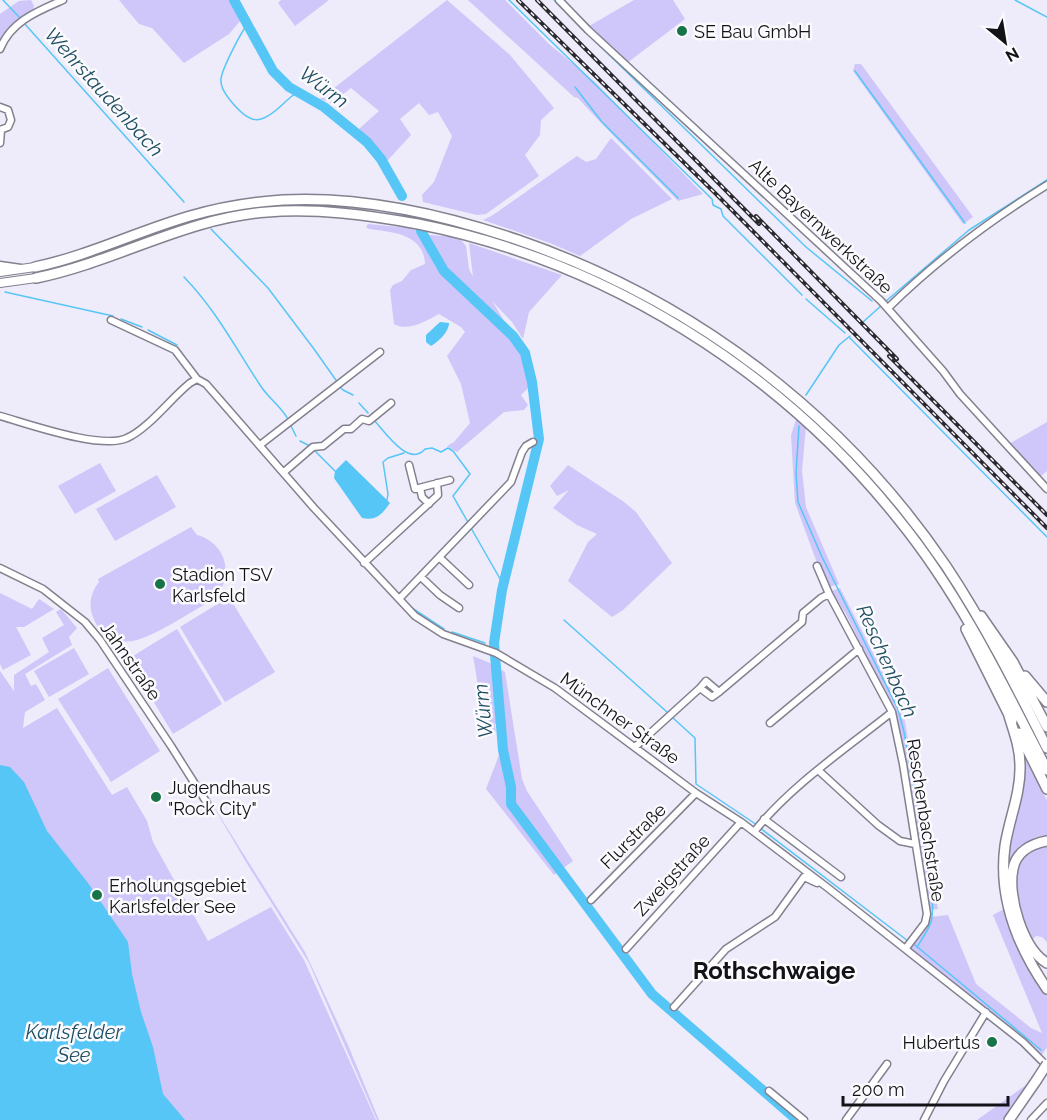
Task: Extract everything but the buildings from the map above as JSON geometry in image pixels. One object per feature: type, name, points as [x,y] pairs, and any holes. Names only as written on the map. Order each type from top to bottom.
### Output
[{"type":"highway","points":[[35,267],[67,259],[218,208],[253,202],[331,201],[440,217],[556,254],[618,281],[681,315],[742,355],[792,394],[843,441],[891,494],[990,626],[1047,727]]},
{"type":"highway","points":[[36,278],[70,270],[207,222],[245,214],[279,211],[331,212],[385,218],[454,232],[511,249],[567,270],[644,306],[735,363],[777,396],[836,449],[883,500],[920,547],[958,604],[1047,770]]},
{"type":"highway","points":[[967,598],[1047,748]]},
{"type":"highway","points":[[958,604],[960,617],[1047,789]]},
{"type":"highway","points":[[1012,662],[1047,702]]},
{"type":"highway","points":[[1009,716],[1018,744],[1020,767],[1005,849],[1004,878],[1007,905],[1026,957],[1047,989]]},
{"type":"highway","points":[[1047,841],[1027,848],[1018,857],[1013,868],[1012,882],[1014,901],[1026,939],[1033,951],[1047,963]]},
{"type":"highway","points":[[1009,1120],[1047,1065]]},
{"type":"main road","points":[[0,272],[35,267]]},
{"type":"main road","points":[[0,283],[36,278]]},
{"type":"street","points":[[0,49],[18,23],[63,0]]},
{"type":"street","name":"Alte Bayernwerkstraße","points":[[559,0],[588,30],[885,305],[966,400],[1047,489]]},
{"type":"street","points":[[0,107],[8,110],[11,120],[8,127],[0,130],[0,143]]},
{"type":"street","points":[[885,305],[970,236],[1047,185]]},
{"type":"street","points":[[0,265],[24,269]]},
{"type":"street","name":"Münchner Straße","points":[[111,320],[175,350],[197,379],[206,384],[364,563],[415,616],[437,631],[493,651],[555,688],[696,793],[741,822],[828,888],[986,1012],[1047,1065]]},
{"type":"street","points":[[260,445],[380,352]]},
{"type":"street","points":[[0,416],[93,440],[116,442],[140,430],[182,390],[197,379]]},
{"type":"street","points":[[284,472],[311,448],[323,446],[344,429],[351,429],[363,419],[369,421],[391,403]]},
{"type":"street","points":[[399,599],[511,482],[522,453],[526,446],[533,442]]},
{"type":"street","points":[[409,465],[415,489],[450,480]]},
{"type":"street","points":[[364,563],[438,495],[438,483]]},
{"type":"street","points":[[420,488],[422,497],[429,504]]},
{"type":"street","points":[[439,557],[469,585]]},
{"type":"street","name":"Reschenbachstraße","points":[[817,566],[829,594],[836,603],[892,712],[903,764],[927,914],[925,923],[906,948]]},
{"type":"street","name":"Jahnstraße","points":[[0,568],[43,589],[85,622],[100,640],[207,803]]},
{"type":"street","points":[[421,577],[440,595],[459,608]]},
{"type":"street","points":[[635,747],[700,688],[712,697],[719,692],[802,622],[803,614],[821,597],[829,594]]},
{"type":"street","points":[[821,597],[836,603]]},
{"type":"street","points":[[770,723],[859,649]]},
{"type":"street","points":[[754,832],[764,819],[818,770],[892,712]]},
{"type":"street","points":[[818,770],[878,825],[900,841],[915,844]]},
{"type":"street","name":"Flurstraße","points":[[591,900],[696,793]]},
{"type":"street","points":[[764,819],[841,877]]},
{"type":"street","name":"Zweigstraße","points":[[626,949],[741,822]]},
{"type":"street","points":[[674,1007],[726,949],[775,917],[804,877],[828,888]]},
{"type":"street","points":[[924,1120],[944,1081],[986,1012]]},
{"type":"street","points":[[846,1120],[887,1064]]},
{"type":"street","points":[[769,1091],[804,1120]]},
{"type":"street","points":[[1031,1120],[1047,1104]]},
{"type":"shaded area","points":[[31,0],[33,9],[12,24],[0,41],[0,14],[19,1]]},
{"type":"shaded area","points":[[119,0],[231,0],[241,20],[229,34],[184,63],[152,28],[139,24]]},
{"type":"shaded area","points":[[281,0],[329,0],[295,26],[278,3]]},
{"type":"shaded area","points":[[447,0],[510,55],[554,108],[541,120],[540,135],[525,155],[539,176],[486,214],[477,215],[423,202],[422,195],[434,182],[452,136],[438,112],[429,115],[419,103],[400,119],[411,135],[387,161],[359,129],[379,111],[351,88],[332,103],[320,99]]},
{"type":"shaded area","points":[[468,0],[505,0],[549,44],[594,81],[703,194],[678,201],[578,98],[574,97]]},
{"type":"shaded area","points":[[634,0],[673,0],[685,19],[627,63],[589,26]]},
{"type":"shaded area","points":[[855,64],[861,64],[973,217],[963,224],[853,71]]},
{"type":"shaded area","points":[[611,138],[672,199],[631,219],[580,256],[483,220],[577,156],[586,162],[596,159]]},
{"type":"shaded area","points":[[368,224],[409,228],[430,235],[454,237],[461,240],[466,246],[469,269],[473,277],[469,243],[562,275],[529,312],[523,339],[512,322],[492,301],[521,355],[528,378],[528,388],[521,395],[528,405],[524,410],[504,412],[457,452],[447,446],[454,442],[470,423],[461,384],[447,356],[465,332],[461,327],[439,314],[411,326],[394,324],[390,290],[411,270],[425,264],[423,254],[419,246],[405,236],[369,229],[366,227]]},
{"type":"shaded area","points":[[797,417],[806,426],[802,471],[806,507],[839,584],[829,587],[816,560],[795,503],[791,435]]},
{"type":"shaded area","points":[[1047,422],[1047,471],[1040,477],[1009,444]]},
{"type":"shaded area","points":[[100,463],[116,491],[75,514],[58,486]]},
{"type":"shaded area","points":[[568,465],[636,512],[672,563],[623,610],[612,617],[568,581],[588,542],[597,534],[577,525],[553,508],[569,490],[557,496],[550,486]]},
{"type":"shaded area","points":[[157,475],[176,507],[115,541],[96,509]]},
{"type":"shaded area","name":"Stadion TSV Karlsfeld","points":[[191,527],[197,535],[207,539],[215,546],[225,563],[224,582],[219,592],[212,600],[141,639],[120,641],[103,632],[95,623],[91,612],[91,599],[99,582],[98,579]]},
{"type":"shaded area","points":[[840,588],[903,711],[938,909],[929,910],[896,716],[846,614],[831,591]]},
{"type":"shaded area","points":[[0,593],[32,609],[39,599],[54,609],[24,627],[16,627],[31,655],[3,670],[0,664]]},
{"type":"shaded area","points":[[229,597],[275,672],[225,702],[180,627]]},
{"type":"shaded area","points":[[61,609],[77,628],[69,637],[72,645],[25,674],[31,686],[36,684],[45,700],[25,712],[23,728],[57,708],[112,795],[127,787],[147,821],[153,842],[208,941],[271,907],[304,960],[376,1120],[0,1120],[0,671],[14,691],[14,675],[49,652],[42,638],[64,625],[56,612]]},
{"type":"shaded area","points":[[177,629],[222,704],[173,734],[128,659]]},
{"type":"shaded area","points":[[74,648],[89,674],[49,697],[34,671]]},
{"type":"shaded area","points":[[473,656],[505,672],[522,779],[527,791],[573,861],[554,875],[486,789],[499,755],[497,724],[495,724],[496,732],[484,721]]},
{"type":"shaded area","points":[[108,668],[160,751],[111,782],[58,699]]},
{"type":"shaded area","points":[[1024,757],[1047,800],[1047,840],[1026,846],[1007,878],[1009,849],[1023,784]]},
{"type":"shaded area","points":[[209,799],[305,952],[348,1045],[379,1120],[377,1120],[309,963]]},
{"type":"shaded area","points":[[1047,843],[1047,942],[1042,937],[1036,936],[1033,939],[1033,945],[1020,911],[1015,884],[1016,872],[1019,861],[1026,852]]},
{"type":"shaded area","points":[[1004,909],[1023,959],[1047,996],[1047,1047],[1042,1055],[909,949],[927,925],[930,917],[948,915],[976,984],[1031,1028],[1042,1033],[993,915]]},
{"type":"shaded area","points":[[1026,1085],[1002,1120],[977,1120]]},
{"type":"water","points":[[440,322],[449,323],[449,326],[443,336],[431,346],[426,342],[426,335]]},
{"type":"water","points":[[346,460],[390,503],[379,516],[362,518],[334,478],[335,471]]},
{"type":"water","name":"Karlsfelder See","points":[[0,765],[10,767],[24,782],[47,831],[88,883],[128,942],[132,974],[141,1012],[153,1047],[163,1094],[185,1120],[0,1120]]},
{"type":"waterway","name":"Wehrstaudenbach","points":[[3,0],[21,19]]},
{"type":"waterway","name":"Würm","points":[[234,0],[273,71],[289,87],[324,107],[367,142],[381,159],[402,196]]},
{"type":"waterway","points":[[509,0],[712,199],[713,205],[721,209],[723,216],[802,295]]},
{"type":"waterway","points":[[554,0],[564,10]]},
{"type":"waterway","name":"Reschenbach","points":[[1015,0],[1047,17]]},
{"type":"waterway","name":"Wehrstaudenbach","points":[[24,23],[184,202]]},
{"type":"waterway","points":[[247,25],[222,74],[221,85],[226,95],[243,114],[255,120],[268,116],[297,92]]},
{"type":"waterway","points":[[593,39],[806,247],[872,301]]},
{"type":"waterway","points":[[855,71],[965,223]]},
{"type":"waterway","points":[[575,87],[602,122],[678,198]]},
{"type":"waterway","name":"Reschenbach","points":[[885,302],[969,230],[1047,180]]},
{"type":"waterway","name":"Wehrstaudenbach","points":[[211,229],[268,288],[338,383]]},
{"type":"waterway","name":"Würm","points":[[421,231],[444,271],[513,336],[525,353],[532,382],[539,439],[502,590],[494,643],[503,750],[511,787],[511,804],[652,994],[797,1120]]},
{"type":"waterway","points":[[184,277],[216,316],[263,390],[283,411],[289,421]]},
{"type":"waterway","points":[[5,292],[113,316]]},
{"type":"waterway","points":[[806,299],[845,333]]},
{"type":"waterway","name":"Reschenbach","points":[[863,322],[882,305]]},
{"type":"waterway","points":[[121,319],[142,327]]},
{"type":"waterway","points":[[148,330],[177,345]]},
{"type":"waterway","name":"Reschenbach","points":[[806,395],[839,345],[850,336]]},
{"type":"waterway","points":[[849,337],[1047,537]]},
{"type":"waterway","name":"Wehrstaudenbach","points":[[340,387],[353,395]]},
{"type":"waterway","name":"Wehrstaudenbach","points":[[359,403],[368,413]]},
{"type":"waterway","points":[[374,420],[398,446],[412,454],[419,454],[425,449],[432,448],[441,452],[448,448],[453,451],[470,474],[453,496],[469,524]]},
{"type":"waterway","points":[[291,426],[296,436]]},
{"type":"waterway","name":"Reschenbach","points":[[799,426],[796,473],[798,502],[822,557],[898,709],[904,732],[932,893],[931,922],[917,947]]},
{"type":"waterway","points":[[300,441],[310,446]]},
{"type":"waterway","points":[[313,449],[335,471]]},
{"type":"waterway","points":[[387,500],[383,462],[404,453]]},
{"type":"waterway","points":[[471,528],[503,584]]},
{"type":"waterway","points":[[412,608],[444,629]]},
{"type":"waterway","points":[[564,620],[667,712]]},
{"type":"waterway","points":[[452,632],[485,643]]},
{"type":"waterway","points":[[673,718],[695,738],[696,784],[757,825]]},
{"type":"waterway","points":[[760,828],[908,941]]},
{"type":"waterway","points":[[915,945],[1041,1050]]},
{"type":"railway","points":[[518,0],[716,194],[1047,528]]},
{"type":"railway","points":[[537,0],[759,224]]},
{"type":"railway","points":[[756,216],[897,359]]},
{"type":"railway","points":[[889,356],[1047,515]]},
{"type":"place","name":"SE Bau GmbH","points":[[682,31]]},
{"type":"place","name":"Stadion TSV Karlsfeld","points":[[160,584]]},
{"type":"place","name":"Jugendhaus \"Rock City\"","points":[[156,797]]},
{"type":"place","name":"Erholungsgebiet Karlsfelder See","points":[[97,895]]},
{"type":"place","name":"Hubertus","points":[[992,1042]]},
{"type":"district","name":"Rothschwaige","points":[[774,970]]}]
